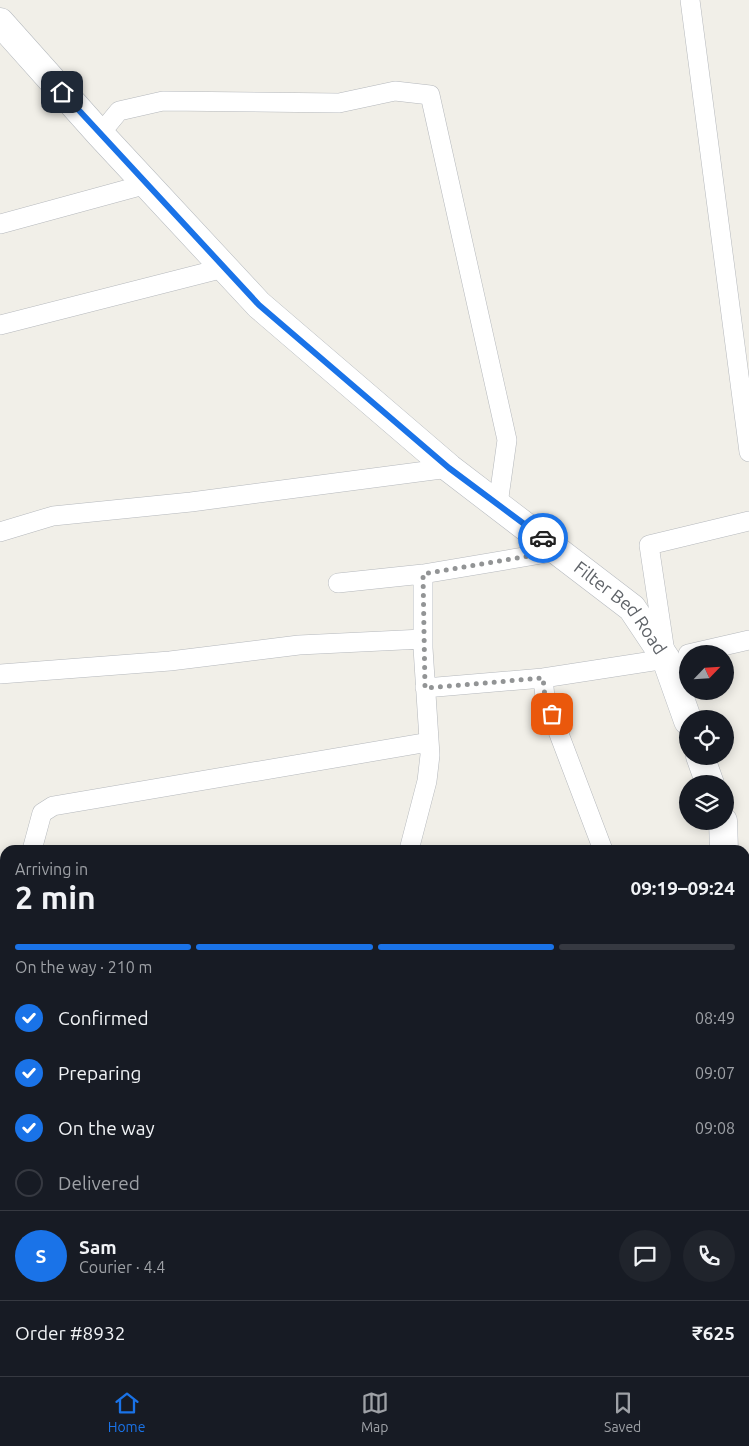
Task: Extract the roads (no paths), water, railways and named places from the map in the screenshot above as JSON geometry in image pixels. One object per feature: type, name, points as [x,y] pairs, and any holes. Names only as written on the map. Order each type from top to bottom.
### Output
[{"type":"street","points":[[690,0],[749,452]]},
{"type":"street","name":"Filter Bed Road","points":[[0,22],[100,134],[259,305],[449,468],[632,608],[679,654]]},
{"type":"street","points":[[100,134],[119,111],[163,101],[339,102],[395,91],[430,95],[507,440],[498,504]]},
{"type":"street","points":[[0,224],[146,184]]},
{"type":"street","points":[[0,325],[224,268]]},
{"type":"street","points":[[0,532],[53,516],[191,502],[449,468]]},
{"type":"street","points":[[679,651],[649,544],[749,520]]},
{"type":"street","points":[[338,583],[423,574],[559,551]]},
{"type":"street","points":[[411,845],[427,781],[429,742],[423,640],[423,574]]},
{"type":"street","points":[[0,674],[170,661],[299,645],[423,640]]},
{"type":"street","points":[[726,645],[749,640]]},
{"type":"street","points":[[425,688],[543,678],[679,655]]},
{"type":"street","points":[[543,678],[545,697],[601,845]]},
{"type":"street","points":[[33,845],[42,814],[53,806],[429,742]]},
{"type":"street","points":[[723,830],[724,845]]}]
